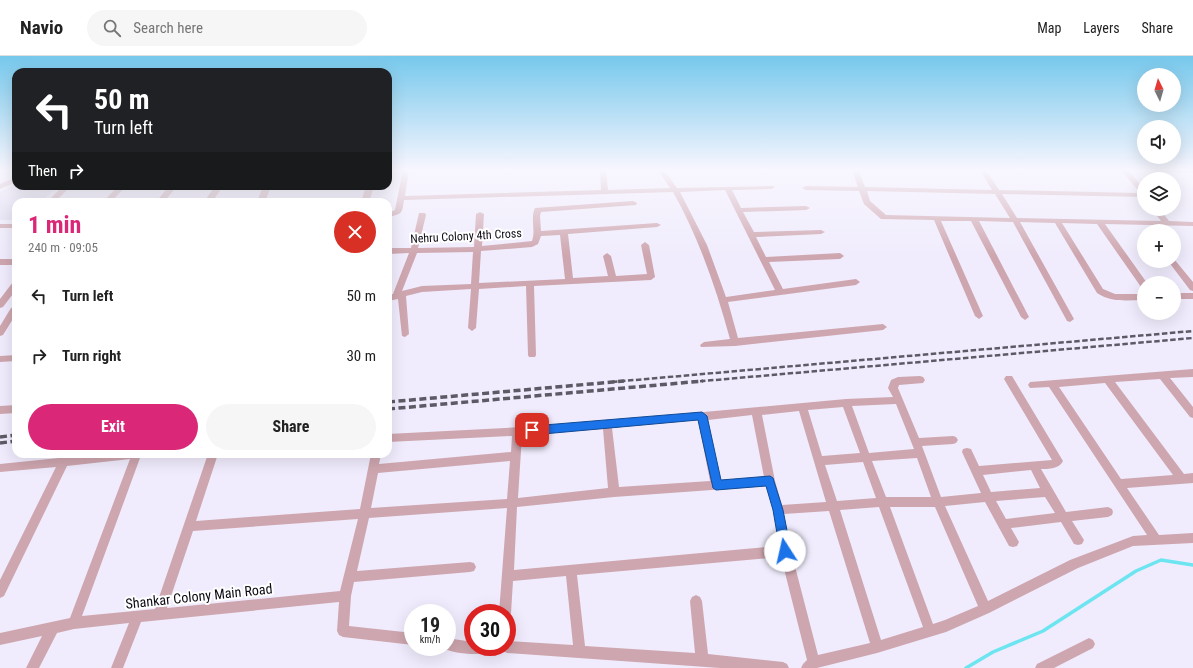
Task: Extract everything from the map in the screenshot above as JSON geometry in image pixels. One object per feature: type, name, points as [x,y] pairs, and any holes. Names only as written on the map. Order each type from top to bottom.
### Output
[{"type":"street","points":[[392,214],[397,213],[402,199]]},
{"type":"street","points":[[680,199],[700,238],[723,300],[735,343]]},
{"type":"street","points":[[733,199],[780,292]]},
{"type":"street","points":[[866,199],[867,202],[884,216],[1190,224],[1193,230]]},
{"type":"street","points":[[1001,199],[1015,220],[1070,318]]},
{"type":"street","points":[[538,234],[536,216],[538,210],[633,203]]},
{"type":"street","points":[[739,210],[806,208]]},
{"type":"street","points":[[472,328],[480,214]]},
{"type":"street","points":[[405,334],[395,297],[414,250],[422,215]]},
{"type":"street","points":[[1162,216],[1167,223]]},
{"type":"street","points":[[937,218],[978,316]]},
{"type":"street","points":[[974,219],[1025,317]]},
{"type":"street","points":[[1056,221],[1100,291],[1104,294],[1115,297],[1137,296]]},
{"type":"street","points":[[1099,222],[1138,276]]},
{"type":"street","name":"Nehru Colony 4th Cross","points":[[392,251],[478,249],[532,244],[536,242],[538,234],[657,225]]},
{"type":"street","points":[[0,226],[12,226]]},
{"type":"street","points":[[564,232],[569,282]]},
{"type":"street","points":[[751,235],[821,232]]},
{"type":"street","points":[[395,297],[422,289],[651,277],[644,245]]},
{"type":"street","points":[[607,256],[613,279]]},
{"type":"street","points":[[764,260],[840,256]]},
{"type":"street","points":[[0,262],[12,262]]},
{"type":"street","points":[[1177,268],[1193,288]]},
{"type":"street","points":[[723,300],[856,282]]},
{"type":"street","points":[[530,284],[532,355]]},
{"type":"street","points":[[0,305],[12,289]]},
{"type":"street","points":[[1181,296],[1193,296]]},
{"type":"street","points":[[0,310],[12,310]]},
{"type":"street","points":[[0,333],[12,315]]},
{"type":"street","points":[[704,345],[883,327]]},
{"type":"street","points":[[0,360],[12,358]]},
{"type":"street","points":[[1033,385],[1193,373]]},
{"type":"street","points":[[1162,375],[1193,414]]},
{"type":"street","points":[[920,380],[898,381],[894,383],[893,388],[916,442],[938,502],[985,609]]},
{"type":"street","points":[[976,471],[1053,464],[1058,461],[1009,380]]},
{"type":"street","points":[[1107,380],[1182,479]]},
{"type":"street","points":[[1052,384],[1156,540]]},
{"type":"street","points":[[392,438],[607,425],[846,403],[899,400]]},
{"type":"street","points":[[846,403],[930,631]]},
{"type":"street","points":[[802,407],[877,647]]},
{"type":"street","points":[[0,410],[12,409]]},
{"type":"street","points":[[756,411],[810,665],[946,626],[985,609],[1074,564],[1133,541],[1193,539]]},
{"type":"street","points":[[702,416],[716,485]]},
{"type":"street","points":[[607,425],[614,492]]},
{"type":"street","points":[[505,604],[517,431]]},
{"type":"street","points":[[916,442],[953,440]]},
{"type":"street","points":[[967,452],[989,499],[1013,542]]},
{"type":"street","points":[[818,461],[920,453]]},
{"type":"street","points":[[373,469],[516,456]]},
{"type":"street","points":[[0,468],[100,458]]},
{"type":"street","points":[[74,623],[136,458]]},
{"type":"street","points":[[159,614],[212,458]]},
{"type":"street","points":[[375,458],[365,513],[345,596],[343,631],[404,638]]},
{"type":"street","points":[[0,592],[64,462]]},
{"type":"street","points":[[1034,466],[1064,519],[1078,540]]},
{"type":"street","points":[[1120,484],[1193,478]]},
{"type":"street","points":[[190,526],[513,503],[614,492],[770,481]]},
{"type":"street","points":[[778,510],[883,502],[938,502],[989,499],[1048,492]]},
{"type":"street","points":[[1003,524],[1064,519],[1108,512]]},
{"type":"street","points":[[507,576],[785,551]]},
{"type":"street","points":[[350,577],[470,567]]},
{"type":"street","points":[[571,570],[580,652]]},
{"type":"street","name":"Shankar Colony Main Road","points":[[0,639],[74,623],[137,618],[159,614],[345,596]]},
{"type":"street","points":[[696,601],[702,660]]},
{"type":"street","points":[[117,668],[137,618]]},
{"type":"street","points":[[32,668],[53,628]]},
{"type":"street","points":[[1041,668],[1089,644]]},
{"type":"street","points":[[516,648],[702,660],[783,668]]},
{"type":"shaded area","points":[[0,199],[12,199],[12,220],[0,220]]},
{"type":"waterway","points":[[966,668],[993,652],[1043,631],[1136,571],[1161,560],[1193,565]]},
{"type":"railway","points":[[612,382],[1193,331]]},
{"type":"railway","points":[[692,382],[1193,338]]},
{"type":"railway","points":[[392,402],[624,381]]},
{"type":"railway","points":[[392,409],[703,381]]},
{"type":"railway","points":[[0,437],[12,436]]},
{"type":"railway","points":[[0,443],[12,442]]},
{"type":"route","points":[[532,430],[702,416],[716,485],[770,481],[778,510],[785,551]]}]
